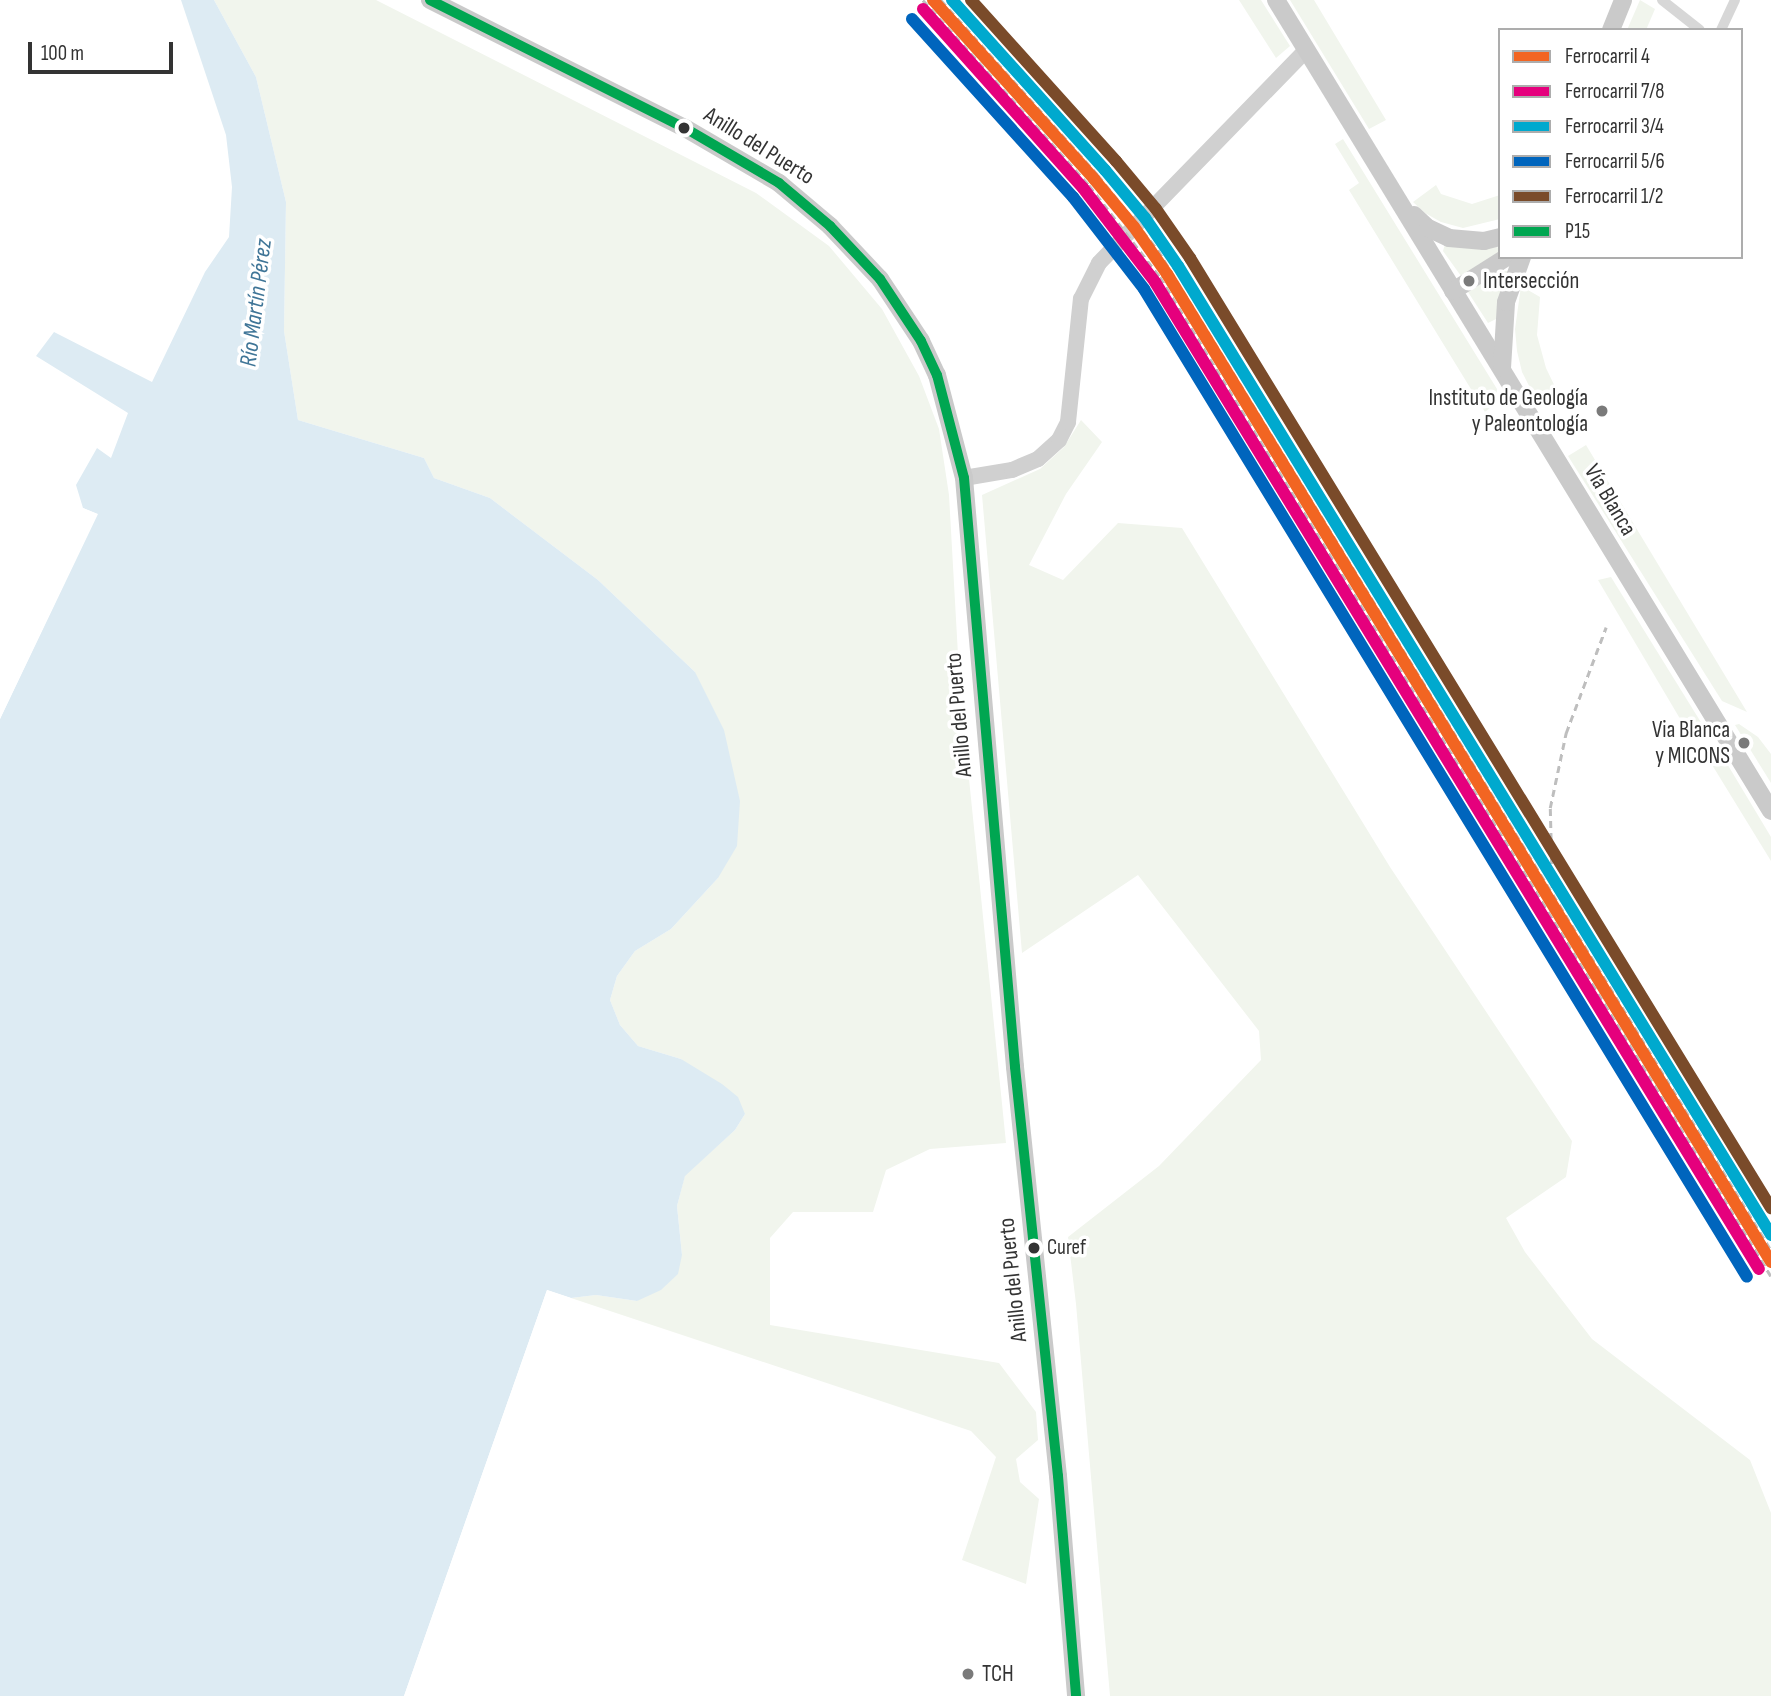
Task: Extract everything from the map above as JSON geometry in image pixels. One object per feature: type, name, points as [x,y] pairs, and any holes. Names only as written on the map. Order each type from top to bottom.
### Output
[{"type":"main road","name":"Anillo del Puerto","points":[[430,0],[754,166],[830,226],[880,279],[922,341],[937,375],[964,478],[1015,1068],[1058,1476],[1076,1696]]},
{"type":"main road","name":"Vía Blanca","points":[[1276,0],[1771,811]]},
{"type":"main road","points":[[1612,28],[1623,0]]},
{"type":"main road","points":[[964,478],[1012,470],[1030,463],[1059,440],[1070,410],[1081,299],[1099,263],[1306,50]]},
{"type":"main road","points":[[1399,201],[1428,228],[1449,237],[1484,241],[1498,238]]},
{"type":"main road","points":[[1453,291],[1504,259]]},
{"type":"main road","points":[[1502,368],[1507,302],[1521,259]]},
{"type":"street","points":[[1662,0],[1697,28]]},
{"type":"street","points":[[1722,28],[1735,0]]},
{"type":"shaded area","points":[[214,0],[376,0],[756,193],[829,246],[882,309],[919,376],[939,429],[949,495],[960,690],[1006,1143],[930,1149],[886,1170],[873,1212],[793,1212],[770,1238],[770,1325],[999,1363],[1036,1412],[1038,1440],[1016,1459],[1020,1482],[1039,1499],[1026,1584],[962,1560],[996,1457],[971,1431],[571,1298],[596,1295],[637,1301],[682,1255],[677,1206],[685,1175],[735,1130],[745,1114],[681,1059],[638,1046],[620,1025],[610,1000],[617,976],[635,951],[671,929],[718,878],[695,672],[598,580],[490,498],[434,478],[424,458],[298,420],[284,331],[286,202],[256,77]]},
{"type":"shaded area","points":[[1239,0],[1261,0],[1290,46],[1276,58]]},
{"type":"shaded area","points":[[1290,0],[1314,0],[1386,120],[1369,129]]},
{"type":"shaded area","points":[[1640,0],[1655,9],[1647,28],[1628,28]]},
{"type":"shaded area","points":[[1343,139],[1497,389],[1496,403],[1485,412],[1349,190],[1359,183],[1335,144]]},
{"type":"shaded area","points":[[1436,185],[1441,194],[1472,204],[1498,196],[1498,219],[1463,228],[1441,222],[1413,202]]},
{"type":"shaded area","points":[[1445,244],[1497,245],[1498,256],[1461,276],[1443,251]]},
{"type":"shaded area","points":[[1501,271],[1508,271],[1496,319],[1488,323],[1468,292]]},
{"type":"shaded area","points":[[1521,286],[1540,297],[1537,335],[1546,368],[1559,395],[1539,405],[1522,372],[1517,351],[1515,329]]},
{"type":"shaded area","points":[[1081,420],[1102,442],[1066,494],[1029,565],[1063,580],[1118,523],[1182,528],[1390,867],[1572,1141],[1566,1177],[1506,1218],[1525,1252],[1592,1339],[1750,1460],[1771,1513],[1771,1696],[1110,1696],[1068,1237],[1159,1166],[1261,1060],[1259,1031],[1138,875],[1022,953],[982,495],[1040,469],[1064,447]]},
{"type":"shaded area","points":[[1586,445],[1747,712],[1722,701],[1568,456]]},
{"type":"shaded area","points":[[1611,577],[1702,724],[1701,731],[1692,739],[1598,580]]},
{"type":"shaded area","points":[[1739,724],[1758,737],[1771,754],[1771,783],[1735,725]]},
{"type":"shaded area","points":[[1714,751],[1720,752],[1771,837],[1771,861],[1706,755]]},
{"type":"water","name":"Río Martín Pérez","points":[[181,0],[214,0],[256,77],[286,202],[284,331],[298,420],[424,458],[434,478],[490,498],[598,580],[695,672],[724,730],[740,801],[737,846],[718,878],[671,929],[635,951],[617,976],[610,1000],[620,1025],[638,1046],[681,1059],[722,1084],[738,1097],[745,1114],[735,1130],[685,1176],[677,1206],[682,1255],[678,1274],[661,1290],[637,1301],[596,1295],[571,1298],[547,1290],[404,1696],[0,1696],[0,719],[97,514],[83,508],[76,485],[97,448],[111,458],[128,413],[36,356],[54,332],[152,382],[205,272],[229,237],[232,187],[226,135]]},
{"type":"pier","points":[[83,508],[98,514],[0,719],[0,711],[93,516],[81,511]]},
{"type":"pier","points":[[547,1290],[571,1298],[570,1301],[549,1294],[408,1696],[404,1696]]},
{"type":"railway","points":[[923,0],[1089,185],[1160,277],[1771,1276]]},
{"type":"railway","points":[[941,0],[1098,175],[1158,250],[1771,1250]]},
{"type":"railway","points":[[1552,888],[1550,808],[1566,733],[1606,627]]},
{"type":"rail line","name":"4","points":[[933,0],[1094,179],[1134,227],[1167,274],[1771,1262]]},
{"type":"rail line","name":"3/4","points":[[952,0],[1105,170],[1145,218],[1178,266],[1771,1235]]},
{"type":"rail line","name":"1/2","points":[[971,0],[1116,161],[1156,209],[1190,258],[1771,1208]]},
{"type":"rail line","name":"7/8","points":[[923,9],[1083,188],[1155,282],[1759,1269]]},
{"type":"rail line","name":"5/6","points":[[912,19],[1073,197],[1144,289],[1747,1277]]},
{"type":"transit line","name":"P15","points":[[430,0],[685,128],[779,183],[830,226],[880,279],[921,341],[937,375],[964,478],[1015,1067],[1058,1476],[1076,1696]]},
{"type":"place","name":"Intersección","points":[[1469,281]]},
{"type":"place","name":"Instituto de Geología y Paleontología","points":[[1602,411]]},
{"type":"place","name":"Via Blanca y MICONS","points":[[1744,743]]},
{"type":"place","name":"Curef","points":[[1034,1248]]},
{"type":"place","name":"TCH","points":[[968,1674]]}]
